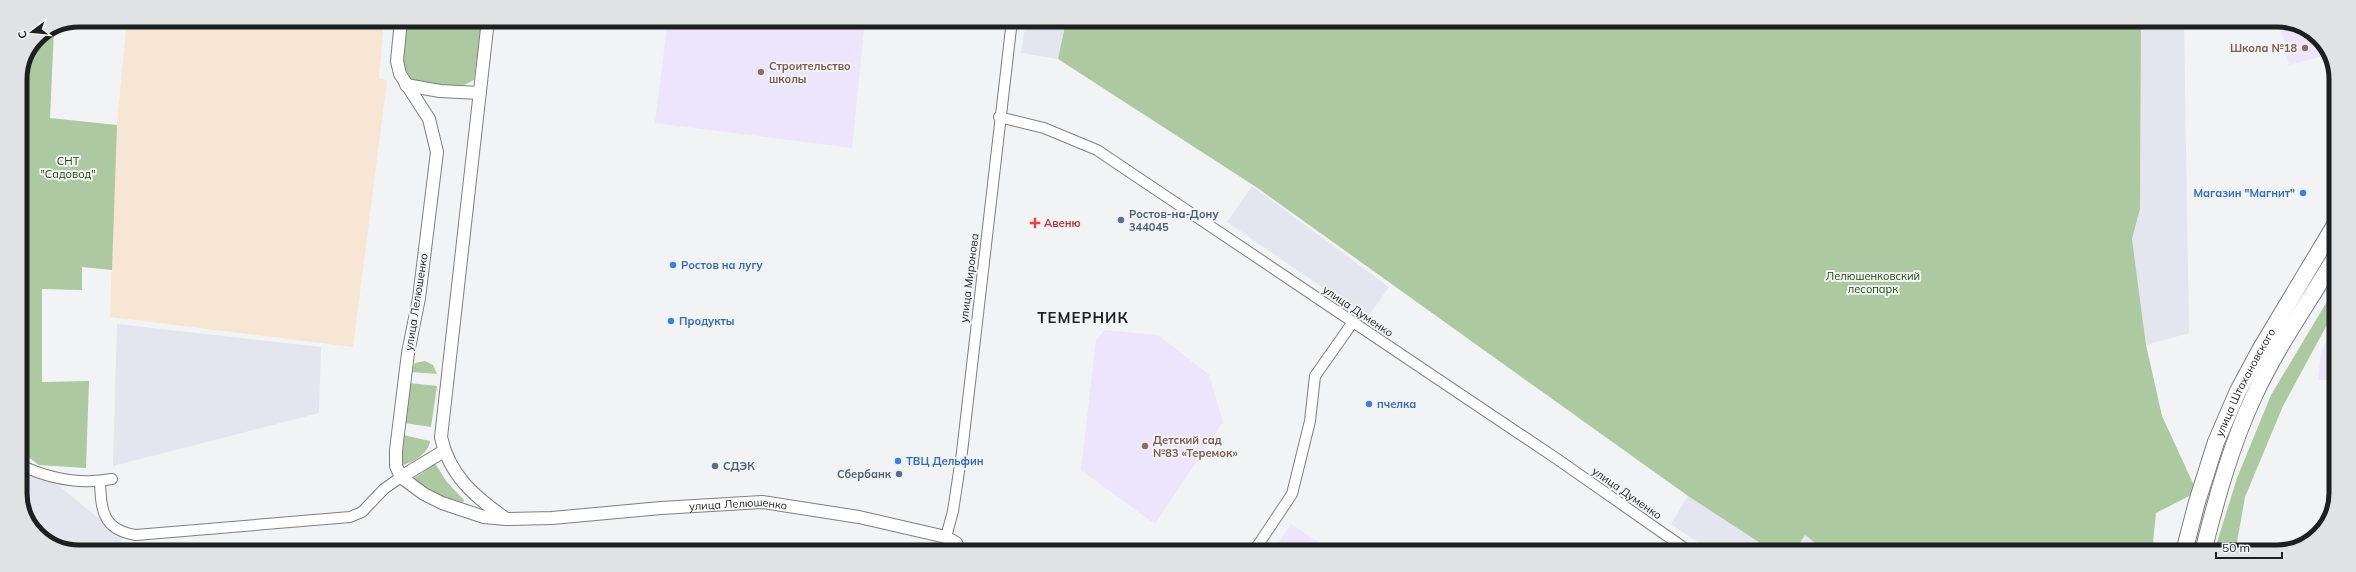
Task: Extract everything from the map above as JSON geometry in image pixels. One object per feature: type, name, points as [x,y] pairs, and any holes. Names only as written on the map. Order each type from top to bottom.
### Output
[{"type":"main road","name":"улица Штахановского","points":[[2186,545],[2197,502],[2216,442],[2238,391],[2260,350],[2329,237]]},
{"type":"main road","name":"улица Штахановского","points":[[2204,545],[2213,509],[2232,451],[2254,397],[2329,268]]},
{"type":"street","name":"улица Лелюшенко","points":[[401,27],[397,61],[400,74],[429,119],[437,152],[419,298],[408,353],[396,450],[396,466],[401,477],[424,494],[442,504],[484,517],[506,519],[552,518],[661,508],[762,502],[859,517],[946,537]]},
{"type":"street","points":[[487,27],[441,437],[444,452],[452,467],[475,497],[506,519]]},
{"type":"street","name":"улица Миронова","points":[[946,537],[953,511],[962,452],[999,117],[1011,27]]},
{"type":"street","points":[[406,85],[440,91],[480,93]]},
{"type":"street","name":"улица Думенко","points":[[999,117],[1044,128],[1097,150],[1554,456],[1680,545]]},
{"type":"street","points":[[1259,545],[1292,494],[1310,421],[1315,376],[1353,322]]},
{"type":"street","points":[[100,481],[101,509],[104,516],[126,534],[136,535],[350,517],[362,512],[384,489],[401,477],[444,452]]},
{"type":"street","points":[[27,468],[56,480],[100,481],[112,479]]},
{"type":"street","points":[[946,537],[957,545]]},
{"type":"shaded area","points":[[126,27],[383,27],[379,78],[387,81],[353,347],[110,317],[116,132]]},
{"type":"shaded area","name":"Строительство школы","points":[[667,27],[864,27],[852,148],[655,123]]},
{"type":"shaded area","points":[[1025,27],[1065,27],[1058,59],[1021,53]]},
{"type":"shaded area","points":[[2141,27],[2184,27],[2189,333],[2146,345],[2132,239],[2140,209]]},
{"type":"shaded area","name":"Школа №18","points":[[2280,27],[2294,30],[2303,34],[2316,45],[2323,56],[2289,65]]},
{"type":"shaded area","points":[[1252,186],[1389,287],[1367,318],[1227,222]]},
{"type":"shaded area","points":[[117,324],[321,347],[319,413],[113,466]]},
{"type":"shaded area","name":"Детский сад №83 «Теремок»","points":[[1105,330],[1158,335],[1209,375],[1223,422],[1155,524],[1081,470],[1096,340]]},
{"type":"shaded area","points":[[2329,335],[2329,380],[2318,380],[2321,353]]},
{"type":"shaded area","points":[[27,471],[59,486],[123,538],[118,545],[79,545],[69,544],[53,538],[40,527],[31,513],[27,497]]},
{"type":"shaded area","points":[[1688,496],[1763,545],[1702,545],[1671,524]]},
{"type":"shaded area","points":[[1291,524],[1323,545],[1277,545]]},
{"type":"shaded area","points":[[1805,535],[1818,545],[1799,545]]},
{"type":"green space","points":[[405,27],[481,27],[474,80],[460,87],[410,80],[405,74],[401,59]]},
{"type":"green space","name":"Лелюшенковский лесопарк","points":[[1065,27],[2141,27],[2140,209],[2132,239],[2146,345],[2162,416],[2197,492],[2156,513],[2153,545],[1818,545],[1805,535],[1799,545],[1763,545],[1688,496],[1256,187],[1058,59]]},
{"type":"green space","name":"СНТ \"Садовод\"","points":[[54,34],[50,118],[117,125],[112,270],[82,267],[82,290],[42,289],[42,382],[89,381],[86,468],[39,465],[27,456],[27,79],[28,69],[35,52],[52,52],[52,35]]},
{"type":"green space","points":[[2329,298],[2329,321],[2283,406],[2245,497],[2237,545],[2216,545],[2237,478],[2271,395]]},
{"type":"green space","points":[[425,361],[433,365],[437,374],[411,372],[415,363]]},
{"type":"green space","points":[[409,383],[437,386],[431,427],[404,423]]},
{"type":"green space","points":[[403,435],[430,441],[427,450],[423,454],[410,463],[400,465]]},
{"type":"green space","points":[[435,463],[446,481],[464,500],[463,502],[458,504],[410,480],[421,474]]},
{"type":"place","name":"Школа №18","points":[[2305,48]]},
{"type":"place","name":"Строительство школы","points":[[761,72]]},
{"type":"place","name":"Магазин \"Магнит\"","points":[[2303,193]]},
{"type":"place","name":"Ростов-на-Дону 344045","points":[[1121,220]]},
{"type":"place","name":"Авеню","points":[[1035,223]]},
{"type":"place","name":"Ростов на лугу","points":[[673,265]]},
{"type":"place","name":"Продукты","points":[[671,321]]},
{"type":"place","name":"пчелка","points":[[1369,404]]},
{"type":"place","name":"Детский сад №83 «Теремок»","points":[[1145,446]]},
{"type":"place","name":"ТВЦ Дельфин","points":[[898,461]]},
{"type":"place","name":"СДЭК","points":[[715,466]]},
{"type":"place","name":"Сбербанк","points":[[899,474]]},
{"type":"district","name":"ТЕМЕРНИК","points":[[1083,318]]}]
